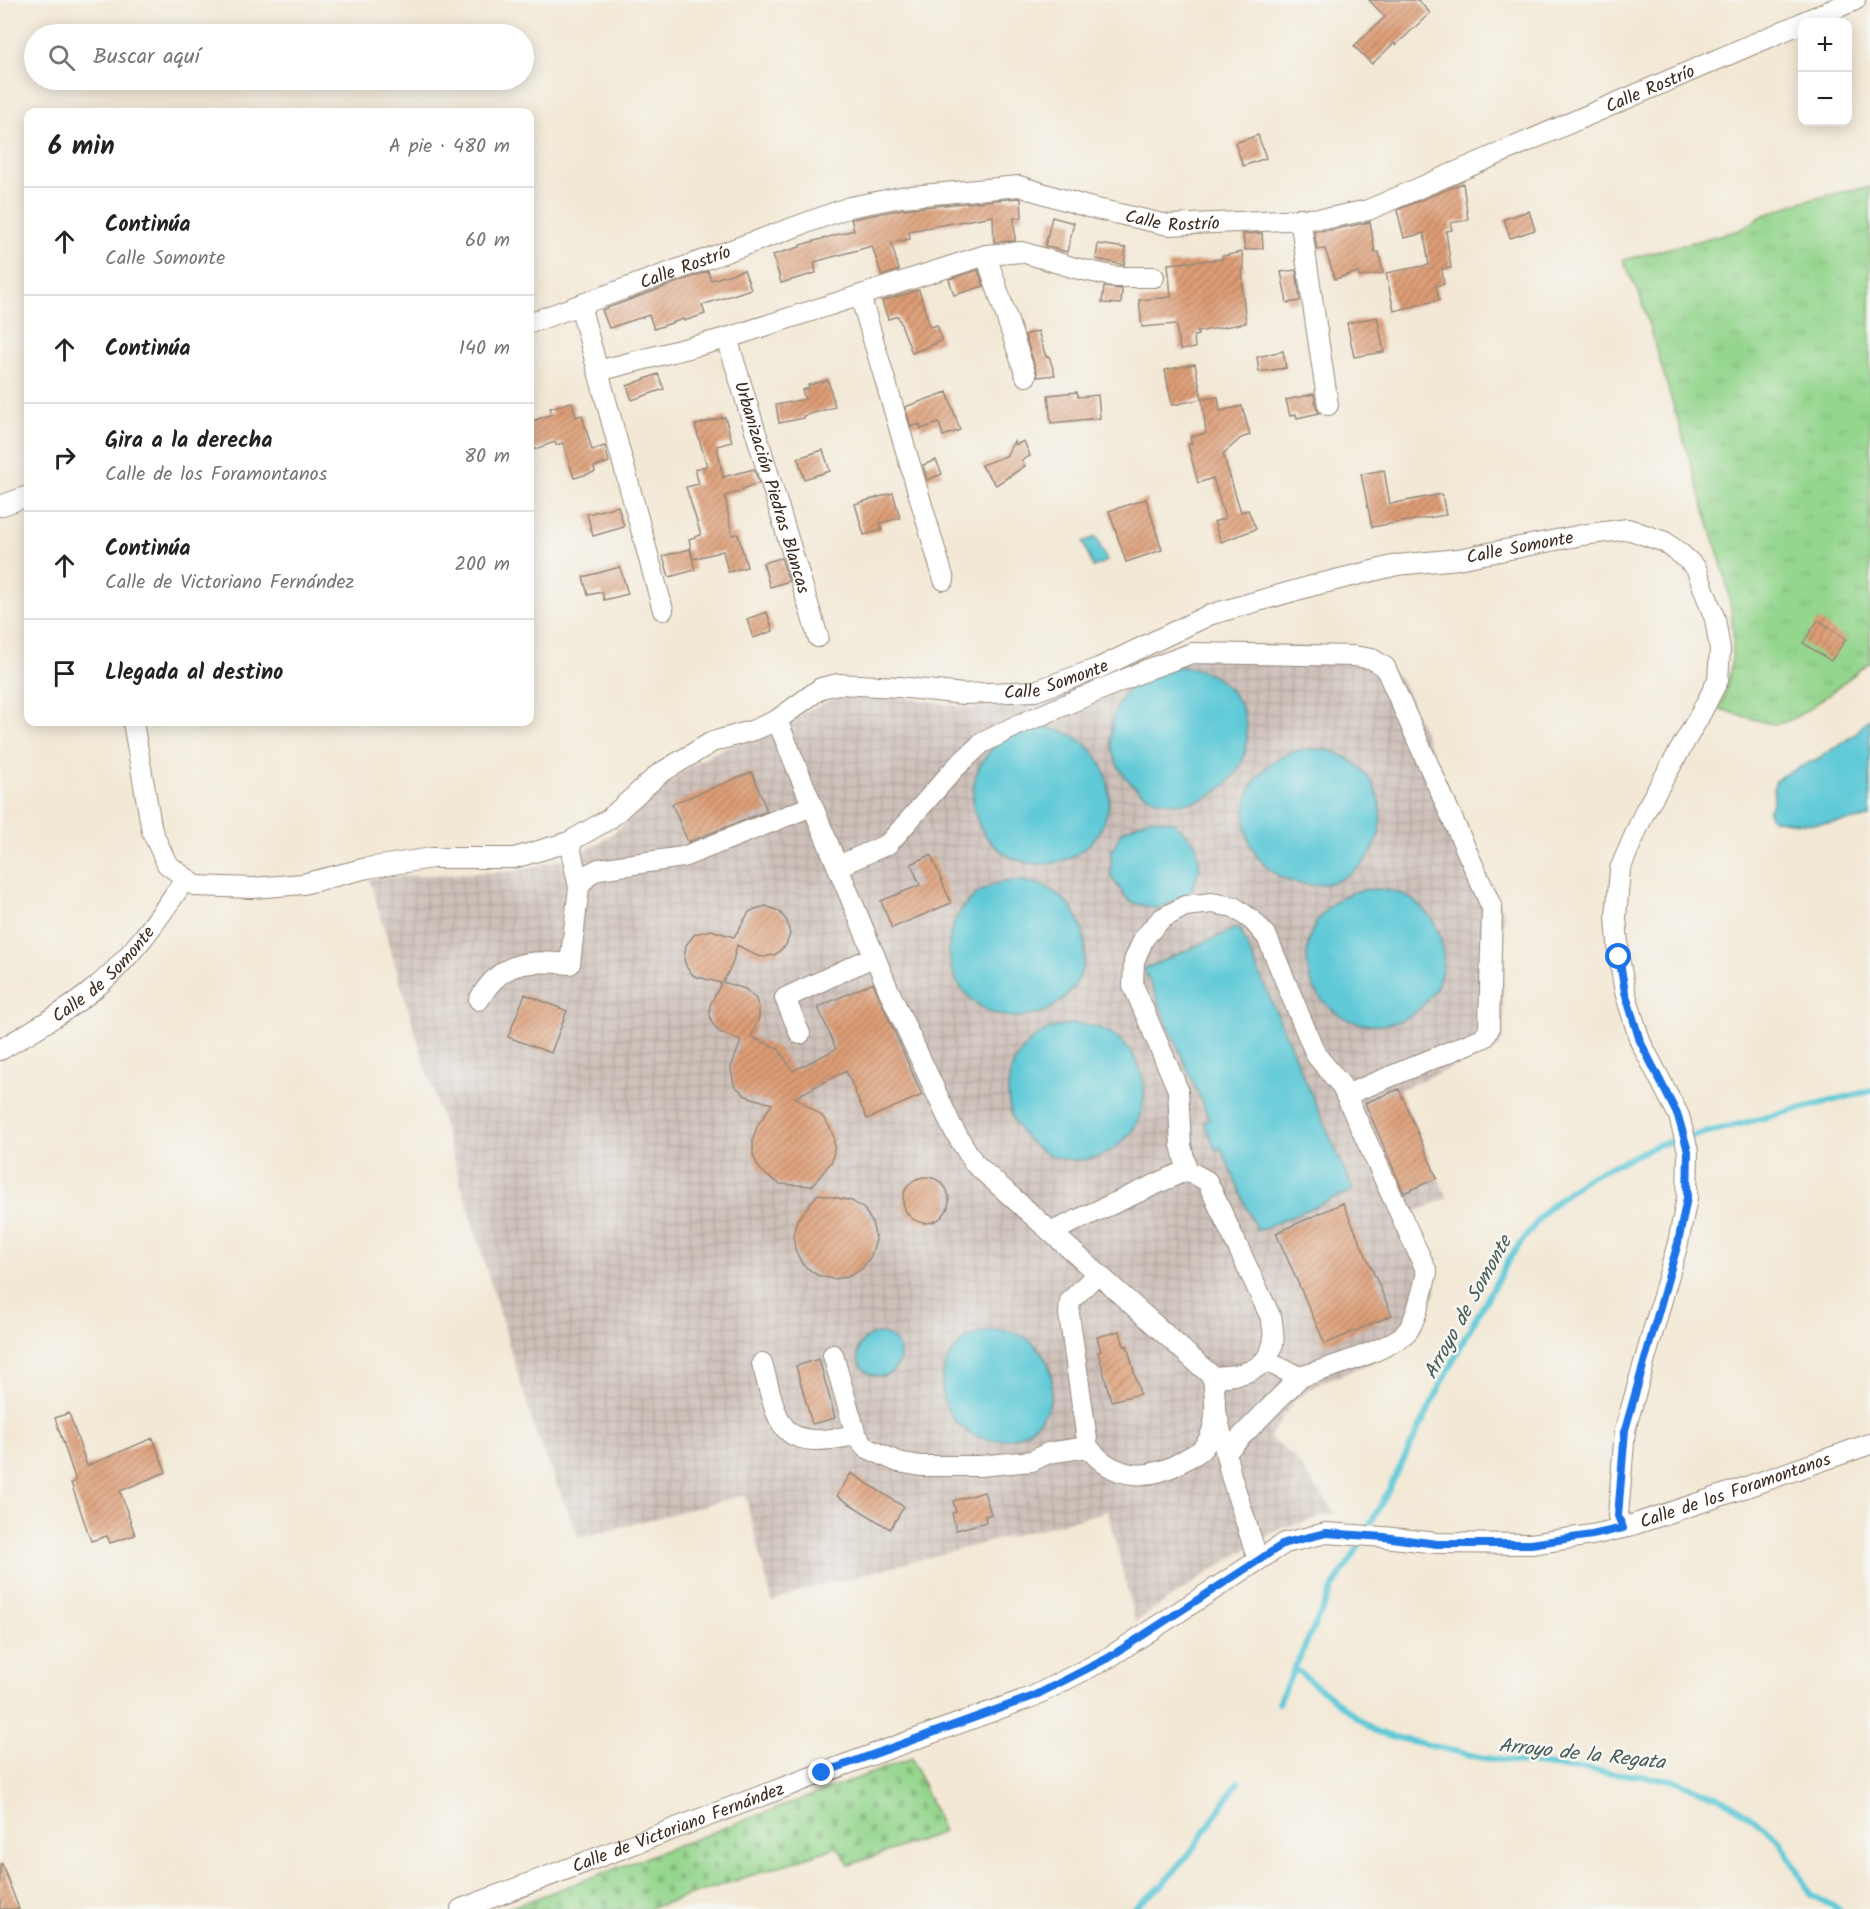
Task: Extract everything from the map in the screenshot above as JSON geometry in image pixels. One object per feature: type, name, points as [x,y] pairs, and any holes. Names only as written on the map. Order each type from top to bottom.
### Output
[{"type":"street","name":"Calle Rostrío","points":[[1814,18],[1855,0]]},
{"type":"street","name":"Calle Rostrío","points":[[534,322],[850,207],[901,196],[1019,186],[1088,207],[1168,225],[1329,218],[1368,210],[1798,25]]},
{"type":"street","points":[[1300,218],[1328,405]]},
{"type":"street","points":[[598,371],[727,338],[986,255],[1022,252],[1075,268],[1116,277],[1154,277]]},
{"type":"street","points":[[986,255],[1026,376]]},
{"type":"street","points":[[860,295],[944,580]]},
{"type":"street","points":[[580,305],[663,610]]},
{"type":"street","name":"Urbanización Piedras Blancas","points":[[727,338],[819,637]]},
{"type":"street","points":[[0,506],[24,497]]},
{"type":"street","name":"Calle Somonte","points":[[186,878],[196,886],[253,888],[303,884],[367,868],[432,858],[514,858],[569,842],[609,819],[659,774],[712,742],[754,730],[777,720],[821,688],[838,684],[899,687],[963,694],[1035,691],[1099,669],[1209,615],[1397,565],[1458,559],[1582,535],[1628,529],[1665,542],[1696,568],[1715,620],[1720,649],[1718,680],[1700,716],[1645,811],[1620,869],[1617,917],[1619,957],[1625,992],[1640,1041],[1678,1116],[1688,1151],[1687,1198],[1678,1243],[1625,1430],[1618,1516],[1623,1528]]},
{"type":"street","points":[[838,866],[888,844],[956,766],[982,742],[1181,657],[1192,653],[1354,656],[1372,659],[1385,667],[1492,908],[1489,1029],[1485,1037],[1346,1095]]},
{"type":"street","points":[[777,720],[889,991],[952,1127],[974,1163],[1213,1377],[1216,1412],[1231,1476],[1258,1560]]},
{"type":"street","points":[[134,726],[152,831],[167,864],[186,878]]},
{"type":"street","points":[[579,887],[589,874],[599,869],[683,857],[812,806]]},
{"type":"street","points":[[479,1000],[487,987],[500,974],[519,964],[542,961],[570,964],[579,887],[569,842]]},
{"type":"street","name":"Calle de Somonte","points":[[0,1050],[54,1018],[90,992],[127,958],[161,916],[186,878]]},
{"type":"street","points":[[1213,1377],[1252,1371],[1265,1361],[1274,1343],[1272,1320],[1207,1181],[1187,1170],[1181,1144],[1178,1090],[1133,985],[1134,961],[1144,938],[1161,919],[1185,906],[1212,903],[1234,907],[1253,921],[1267,937],[1316,1055],[1341,1085],[1427,1272],[1408,1330],[1382,1349],[1300,1377],[1226,1452]]},
{"type":"street","points":[[800,1034],[786,998],[875,956]]},
{"type":"street","points":[[1051,1232],[1187,1170]]},
{"type":"street","points":[[1097,1274],[1070,1301],[1069,1314],[1088,1448],[1099,1461],[1115,1470],[1136,1475],[1158,1472],[1178,1464],[1202,1449],[1211,1432],[1216,1412]]},
{"type":"street","points":[[833,1355],[856,1435],[867,1448],[898,1462],[921,1466],[979,1466],[1032,1461],[1048,1453],[1088,1448]]},
{"type":"street","points":[[1265,1361],[1300,1377]]},
{"type":"street","points":[[762,1363],[776,1414],[785,1430],[796,1438],[820,1441],[856,1435]]},
{"type":"street","name":"Calle de los Foramontanos","points":[[1384,1537],[1437,1544],[1531,1544],[1592,1535],[1623,1528],[1870,1444]]},
{"type":"street","name":"Calle de Victoriano Fernández","points":[[461,1909],[1034,1696],[1108,1658],[1285,1543],[1326,1533],[1384,1537]]},
{"type":"shaded area","points":[[1183,641],[1372,650],[1401,680],[1504,914],[1503,1037],[1497,1048],[1399,1090],[1447,1198],[1417,1211],[1414,1221],[1436,1274],[1436,1290],[1418,1335],[1406,1345],[1371,1363],[1320,1383],[1293,1401],[1269,1438],[1294,1457],[1335,1513],[1279,1529],[1135,1622],[1108,1511],[802,1590],[772,1602],[745,1495],[579,1538],[536,1434],[369,878],[517,871],[570,857],[603,841],[685,769],[722,749],[847,693],[887,695],[971,708],[1038,700],[1095,683]]},
{"type":"green space","points":[[1870,187],[1870,662],[1809,709],[1796,717],[1774,724],[1720,709],[1730,675],[1733,643],[1733,627],[1725,576],[1640,296],[1623,260],[1740,230],[1762,216],[1797,203]]},
{"type":"green space","points":[[912,1758],[943,1832],[849,1865],[838,1847],[648,1909],[507,1909]]},
{"type":"water","points":[[1096,537],[1107,561],[1093,567],[1083,542]]},
{"type":"water","points":[[1179,667],[1205,672],[1227,687],[1242,709],[1247,735],[1242,761],[1227,783],[1205,798],[1179,803],[1153,798],[1131,783],[1116,761],[1111,735],[1116,709],[1131,687],[1153,672]]},
{"type":"water","points":[[1870,718],[1870,817],[1821,823],[1796,823],[1772,819],[1768,812],[1773,802],[1775,782],[1781,776],[1819,758],[1854,735]]},
{"type":"water","points":[[1041,728],[1067,733],[1079,739],[1089,748],[1098,758],[1104,770],[1109,796],[1104,822],[1098,834],[1089,844],[1079,853],[1067,859],[1041,864],[1015,859],[1003,853],[993,844],[984,834],[978,822],[973,796],[978,770],[984,758],[993,748],[1003,739],[1015,733]]},
{"type":"water","points":[[1313,749],[1339,754],[1351,760],[1361,769],[1370,779],[1376,791],[1381,817],[1376,843],[1370,855],[1361,865],[1351,874],[1339,880],[1313,885],[1287,880],[1275,874],[1265,865],[1256,855],[1250,843],[1245,817],[1250,791],[1256,779],[1265,769],[1275,760],[1287,754]]},
{"type":"water","points":[[1150,818],[1174,822],[1196,844],[1200,868],[1190,893],[1158,909],[1130,902],[1111,877],[1111,852],[1122,831]]},
{"type":"water","points":[[1017,881],[1043,886],[1055,892],[1065,901],[1074,911],[1080,923],[1085,949],[1080,975],[1074,987],[1065,997],[1055,1006],[1043,1012],[1017,1017],[991,1012],[979,1006],[969,997],[960,987],[954,975],[949,949],[954,923],[960,911],[969,901],[979,892],[991,886]]},
{"type":"water","points":[[1375,889],[1401,894],[1413,900],[1423,909],[1432,919],[1438,931],[1443,957],[1438,983],[1432,995],[1423,1005],[1413,1014],[1401,1020],[1375,1025],[1349,1020],[1337,1014],[1327,1005],[1318,995],[1312,983],[1307,957],[1312,931],[1318,919],[1327,909],[1337,900],[1349,894]]},
{"type":"water","points":[[1239,927],[1353,1190],[1257,1231],[1221,1148],[1216,1150],[1204,1122],[1209,1119],[1144,969]]},
{"type":"water","points":[[1076,1024],[1102,1029],[1114,1035],[1124,1044],[1133,1054],[1139,1066],[1144,1092],[1139,1118],[1133,1130],[1124,1140],[1114,1149],[1102,1155],[1076,1160],[1050,1155],[1038,1149],[1028,1140],[1019,1130],[1013,1118],[1008,1092],[1013,1066],[1019,1054],[1028,1044],[1038,1035],[1050,1029]]},
{"type":"water","points":[[997,1330],[1018,1334],[1036,1346],[1048,1364],[1052,1385],[1048,1406],[1036,1424],[1018,1436],[997,1440],[976,1436],[958,1424],[946,1406],[942,1385],[946,1364],[958,1346],[976,1334]]},
{"type":"water","points":[[879,1334],[887,1335],[894,1340],[899,1347],[899,1363],[894,1370],[887,1375],[879,1376],[871,1375],[864,1370],[859,1363],[858,1355],[859,1347],[864,1340],[871,1335]]},
{"type":"building","points":[[1369,0],[1418,0],[1430,13],[1372,64],[1354,46],[1385,17]]},
{"type":"building","points":[[1258,135],[1266,158],[1243,166],[1235,143]]},
{"type":"building","points":[[1463,183],[1468,220],[1450,223],[1452,230],[1446,231],[1451,268],[1442,269],[1444,284],[1436,286],[1439,300],[1394,311],[1386,273],[1429,265],[1424,233],[1404,238],[1397,210]]},
{"type":"building","points":[[1021,199],[1022,218],[1014,218],[1015,241],[994,242],[993,216],[936,226],[909,231],[910,239],[891,242],[899,270],[882,276],[872,246],[814,262],[816,273],[781,283],[773,255],[854,230],[851,219],[903,209]]},
{"type":"building","points":[[1529,211],[1535,230],[1510,238],[1504,219]]},
{"type":"building","points":[[1052,217],[1074,223],[1067,252],[1045,246]]},
{"type":"building","points":[[1370,222],[1375,253],[1379,252],[1383,273],[1359,277],[1358,272],[1335,279],[1325,249],[1317,250],[1314,231]]},
{"type":"building","points":[[1262,233],[1263,248],[1245,250],[1243,234]]},
{"type":"building","points":[[1098,244],[1126,248],[1124,265],[1096,259]]},
{"type":"building","points":[[1242,252],[1244,270],[1242,270],[1242,288],[1246,323],[1197,332],[1198,335],[1194,336],[1195,348],[1180,350],[1176,324],[1142,327],[1139,300],[1171,297],[1168,264],[1222,259],[1222,256]]},
{"type":"building","points":[[744,270],[751,289],[702,305],[705,314],[684,321],[683,319],[654,329],[649,315],[609,328],[602,310],[708,271],[711,280]]},
{"type":"building","points":[[978,270],[984,286],[954,295],[949,279]]},
{"type":"building","points":[[1296,270],[1300,301],[1287,303],[1281,272]]},
{"type":"building","points":[[1104,287],[1122,289],[1121,304],[1102,303]]},
{"type":"building","points":[[919,290],[930,327],[937,325],[942,341],[912,353],[898,316],[888,319],[882,301]]},
{"type":"building","points":[[1377,317],[1384,352],[1354,357],[1347,323]]},
{"type":"building","points":[[1038,331],[1046,357],[1049,356],[1055,375],[1038,377],[1025,335]]},
{"type":"building","points":[[1283,351],[1286,368],[1259,372],[1257,357]]},
{"type":"building","points":[[1195,364],[1202,399],[1172,405],[1165,370]]},
{"type":"building","points":[[658,374],[664,389],[632,400],[627,386]]},
{"type":"building","points":[[828,380],[835,407],[803,416],[804,418],[779,423],[776,405],[805,399],[802,390],[809,388],[808,385]]},
{"type":"building","points":[[947,392],[960,430],[943,436],[939,423],[921,429],[920,424],[911,427],[905,407]]},
{"type":"building","points":[[1077,392],[1078,397],[1098,395],[1100,418],[1051,423],[1048,395]]},
{"type":"building","points":[[1314,394],[1319,413],[1297,418],[1296,414],[1290,416],[1286,400]]},
{"type":"building","points":[[1218,397],[1220,411],[1242,406],[1250,435],[1241,438],[1223,454],[1241,512],[1248,510],[1256,529],[1221,542],[1214,522],[1225,518],[1213,478],[1198,483],[1188,445],[1192,443],[1190,437],[1206,433],[1202,399]]},
{"type":"building","points":[[572,402],[576,417],[582,415],[592,450],[605,446],[609,462],[594,467],[595,472],[574,478],[563,443],[556,445],[555,442],[534,450],[534,421],[552,414],[550,408]]},
{"type":"building","points":[[725,417],[732,442],[717,446],[723,477],[754,469],[759,483],[725,496],[732,535],[738,534],[747,567],[728,572],[723,551],[693,559],[689,539],[701,535],[686,487],[699,484],[695,469],[707,466],[695,425]]},
{"type":"building","points":[[1014,441],[1015,445],[1024,441],[1030,456],[1022,460],[1025,466],[996,485],[981,465],[1006,456]]},
{"type":"building","points":[[823,450],[830,471],[804,479],[798,458]]},
{"type":"building","points":[[936,460],[942,474],[927,480],[923,465]]},
{"type":"building","points":[[1384,470],[1390,504],[1442,494],[1446,515],[1372,527],[1361,474]]},
{"type":"building","points":[[893,493],[900,518],[880,523],[882,530],[864,535],[855,504]]},
{"type":"building","points":[[1146,499],[1162,550],[1126,562],[1109,511]]},
{"type":"building","points":[[618,506],[624,527],[593,536],[587,514]]},
{"type":"building","points":[[690,549],[695,570],[669,577],[663,556]]},
{"type":"building","points":[[781,558],[789,581],[770,587],[763,563]]},
{"type":"building","points":[[620,567],[628,594],[604,600],[602,592],[588,595],[583,577]]},
{"type":"building","points":[[767,612],[773,631],[753,638],[747,619]]},
{"type":"building","points":[[1818,620],[1846,639],[1831,661],[1803,643]]},
{"type":"building","points":[[752,772],[767,811],[688,842],[672,804]]},
{"type":"building","points":[[931,855],[951,903],[892,928],[881,901],[920,885],[911,864]]},
{"type":"building","points":[[766,906],[779,911],[787,921],[790,934],[786,945],[776,954],[765,957],[757,956],[737,945],[732,965],[723,982],[745,989],[756,999],[759,1017],[751,1037],[778,1048],[793,1071],[836,1049],[818,1007],[873,983],[922,1095],[867,1119],[846,1071],[795,1097],[822,1116],[834,1138],[832,1161],[812,1186],[780,1184],[759,1168],[753,1155],[753,1139],[757,1126],[772,1104],[746,1096],[734,1085],[731,1068],[741,1041],[719,1032],[712,1023],[710,1015],[710,1005],[721,983],[694,976],[684,960],[686,945],[695,934],[711,930],[734,937],[749,912]]},
{"type":"building","points":[[525,994],[567,1011],[551,1053],[508,1037]]},
{"type":"building","points":[[1399,1089],[1437,1178],[1404,1193],[1365,1103]]},
{"type":"building","points":[[926,1177],[942,1184],[949,1200],[942,1216],[926,1223],[910,1216],[903,1200],[910,1184]]},
{"type":"building","points":[[818,1194],[852,1201],[864,1209],[872,1222],[876,1240],[871,1256],[862,1269],[848,1277],[832,1279],[817,1275],[802,1264],[795,1249],[793,1235],[797,1220]]},
{"type":"building","points":[[1343,1203],[1392,1315],[1325,1344],[1276,1233]]},
{"type":"building","points":[[1120,1331],[1124,1346],[1127,1345],[1140,1394],[1111,1401],[1098,1352],[1101,1351],[1097,1337]]},
{"type":"building","points":[[819,1359],[835,1418],[812,1424],[796,1366]]},
{"type":"building","points":[[69,1413],[87,1466],[153,1438],[166,1472],[120,1491],[135,1535],[110,1543],[107,1536],[91,1541],[71,1483],[76,1481],[55,1418]]},
{"type":"building","points":[[851,1473],[904,1507],[890,1529],[837,1496]]},
{"type":"building","points":[[984,1492],[991,1514],[985,1516],[986,1522],[956,1530],[952,1513],[956,1512],[953,1501]]},
{"type":"building","points":[[0,1864],[2,1864],[19,1909],[0,1909]]},
{"type":"waterway","name":"Arroyo de Somonte","points":[[1278,1703],[1334,1585],[1353,1556],[1386,1495],[1463,1341],[1511,1256],[1546,1210],[1583,1180],[1657,1145],[1870,1091]]},
{"type":"waterway","name":"Arroyo de la Regata","points":[[1294,1668],[1377,1733],[1484,1758],[1674,1780],[1731,1803],[1779,1839],[1811,1895],[1839,1909]]},
{"type":"waterway","name":"Arroyo de Somonte","points":[[1133,1909],[1162,1885],[1190,1853],[1238,1782]]},
{"type":"route","points":[[822,1773],[1034,1696],[1108,1658],[1285,1543],[1326,1533],[1437,1544],[1531,1544],[1623,1528],[1618,1516],[1625,1430],[1678,1243],[1687,1198],[1688,1151],[1678,1116],[1640,1041],[1625,992],[1619,957]]}]
